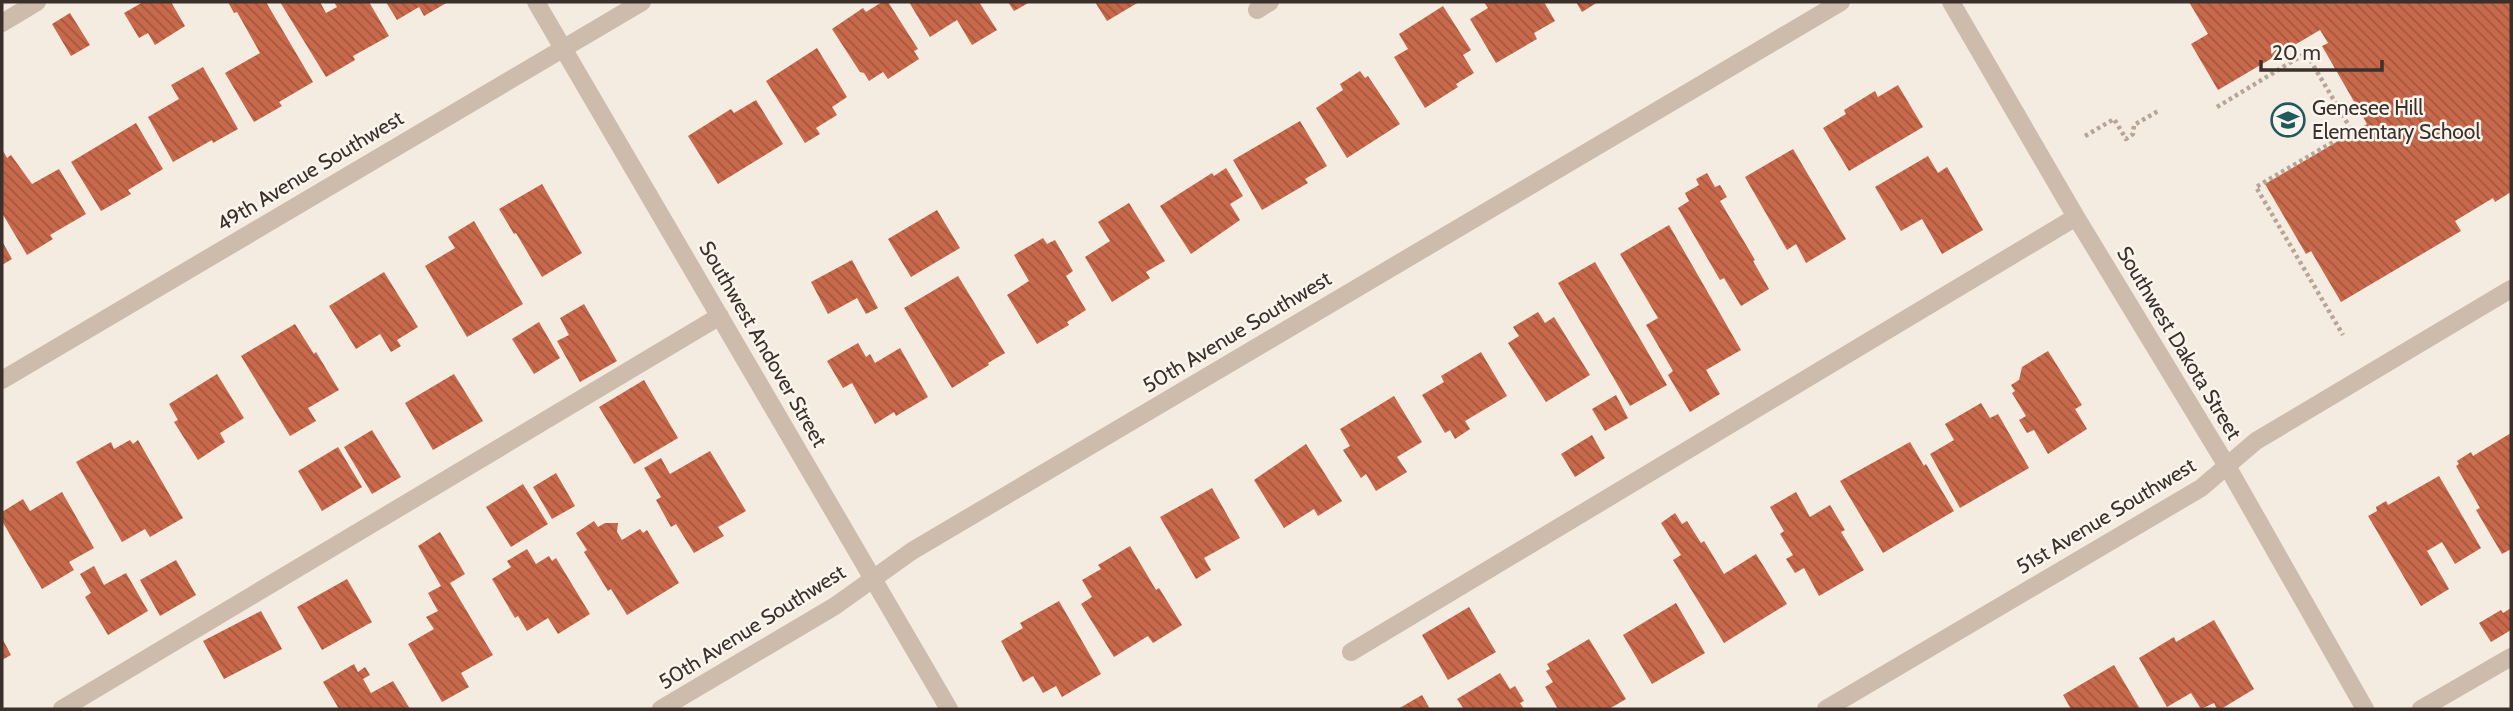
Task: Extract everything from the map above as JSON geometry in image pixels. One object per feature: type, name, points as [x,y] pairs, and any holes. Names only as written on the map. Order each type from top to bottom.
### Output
[{"type":"street","points":[[2,23],[37,2]]},
{"type":"street","name":"Southwest Andover Street","points":[[536,2],[949,709]]},
{"type":"street","name":"49th Avenue Southwest","points":[[2,380],[642,2]]},
{"type":"street","name":"50th Avenue Southwest","points":[[660,709],[835,606],[924,544],[1841,2]]},
{"type":"street","name":"Southwest Dakota Street","points":[[1951,2],[2076,217],[2227,466],[2365,709]]},
{"type":"street","points":[[1351,652],[2076,217]]},
{"type":"street","name":"51st Avenue Southwest","points":[[1826,709],[2197,491],[2256,441],[2511,289]]},
{"type":"street","points":[[62,709],[720,316]]},
{"type":"street","points":[[2421,709],[2511,657]]},
{"type":"path","points":[[2217,107],[2306,53],[2351,131],[2256,187],[2343,335]]},
{"type":"path","points":[[2085,136],[2114,119],[2126,139],[2133,134],[2134,125],[2160,110]]},
{"type":"building","points":[[143,2],[171,2],[185,26],[155,45],[148,33],[139,38],[124,13]]},
{"type":"building","points":[[228,2],[266,2],[313,82],[279,102],[282,106],[254,122],[225,73],[260,53],[237,12],[234,13]]},
{"type":"building","points":[[280,2],[320,2],[326,13],[337,7],[334,2],[369,2],[389,36],[353,56],[355,60],[326,77]]},
{"type":"building","points":[[386,2],[448,2],[424,16],[419,7],[397,20]]},
{"type":"building","points":[[882,2],[888,2],[918,49],[914,51],[919,59],[888,79],[883,72],[869,81],[864,73],[860,72],[832,29],[863,8],[866,12]]},
{"type":"building","points":[[909,2],[979,2],[997,30],[972,45],[957,20],[930,37]]},
{"type":"building","points":[[1008,2],[1030,2],[1014,11]]},
{"type":"building","points":[[1095,2],[1139,2],[1107,21]]},
{"type":"building","points":[[1484,2],[1544,2],[1555,21],[1534,33],[1537,39],[1496,63],[1470,19],[1488,8]]},
{"type":"building","points":[[1576,2],[1598,2],[1582,12]]},
{"type":"building","points":[[2189,2],[2511,2],[2511,192],[2495,202],[2493,198],[2455,221],[2461,231],[2341,302],[2311,251],[2306,254],[2265,184],[2367,124],[2322,46],[2328,43],[2320,30],[2218,90],[2191,44],[2208,34]]},
{"type":"building","points":[[1443,6],[1471,50],[1463,55],[1474,73],[1425,108],[1394,57],[1408,49],[1399,34]]},
{"type":"building","points":[[70,13],[90,45],[71,56],[52,24]]},
{"type":"building","points":[[817,48],[847,97],[832,107],[837,115],[816,128],[820,134],[805,143],[766,81]]},
{"type":"building","points":[[203,67],[238,129],[173,162],[148,117],[179,99],[171,85]]},
{"type":"building","points":[[1360,71],[1365,78],[1368,76],[1400,124],[1347,158],[1316,108],[1343,90],[1340,84]]},
{"type":"building","points":[[1898,85],[1923,127],[1849,171],[1823,128],[1846,114],[1844,110],[1875,91],[1878,97]]},
{"type":"building","points":[[756,100],[783,144],[718,184],[688,136],[731,109],[734,113]]},
{"type":"building","points":[[1300,121],[1327,166],[1305,179],[1308,183],[1262,210],[1233,160]]},
{"type":"building","points":[[136,123],[163,169],[128,190],[131,194],[101,211],[71,162]]},
{"type":"building","points":[[2,149],[7,158],[11,155],[32,184],[59,169],[86,214],[50,235],[53,239],[27,255],[2,213]]},
{"type":"building","points":[[1793,149],[1846,239],[1806,263],[1796,244],[1787,250],[1745,177]]},
{"type":"building","points":[[1928,156],[1938,173],[1947,167],[1983,230],[1942,254],[1922,219],[1901,231],[1875,187]]},
{"type":"building","points":[[1226,168],[1243,196],[1230,204],[1240,220],[1191,254],[1160,206],[1212,173],[1214,176]]},
{"type":"building","points":[[1707,173],[1715,187],[1720,185],[1727,197],[1720,201],[1769,289],[1741,306],[1724,278],[1720,280],[1678,208],[1689,201],[1685,193],[1699,185],[1696,179]]},
{"type":"building","points":[[542,184],[582,253],[542,277],[499,209]]},
{"type":"building","points":[[1129,203],[1165,261],[1146,272],[1150,278],[1112,302],[1085,257],[1110,241],[1098,222]]},
{"type":"building","points":[[937,210],[960,248],[911,277],[888,239]]},
{"type":"building","points":[[474,221],[523,304],[467,337],[425,266],[455,248],[448,237]]},
{"type":"building","points":[[1669,225],[1741,350],[1706,370],[1720,394],[1690,412],[1668,375],[1673,371],[1646,325],[1658,318],[1620,254]]},
{"type":"building","points":[[1043,238],[1047,244],[1055,240],[1073,271],[1066,276],[1086,310],[1067,322],[1069,325],[1037,344],[1007,295],[1029,281],[1014,255]]},
{"type":"building","points":[[2,241],[12,259],[2,265]]},
{"type":"building","points":[[852,260],[878,308],[866,314],[857,298],[828,314],[811,282]]},
{"type":"building","points":[[1595,262],[1667,385],[1630,406],[1558,283]]},
{"type":"building","points":[[384,272],[418,327],[397,340],[401,346],[391,352],[380,334],[356,349],[329,306]]},
{"type":"building","points":[[958,276],[1005,353],[952,388],[904,308]]},
{"type":"building","points":[[584,304],[617,361],[580,382],[557,341],[569,335],[560,318]]},
{"type":"building","points":[[1538,312],[1545,323],[1554,317],[1590,375],[1546,402],[1508,343],[1519,336],[1513,327]]},
{"type":"building","points":[[539,322],[560,358],[534,374],[512,339]]},
{"type":"building","points":[[295,324],[339,390],[308,408],[316,421],[290,436],[241,356]]},
{"type":"building","points":[[858,343],[866,357],[870,354],[875,363],[900,348],[928,397],[896,416],[894,412],[875,424],[852,383],[843,388],[827,361]]},
{"type":"building","points":[[2048,351],[2082,405],[2075,409],[2087,429],[2048,454],[2034,430],[2027,433],[2019,420],[2026,416],[2012,393],[2015,391],[2011,385],[2019,380],[2022,367]]},
{"type":"building","points":[[1481,352],[1507,396],[1465,421],[1470,429],[1455,439],[1450,430],[1445,433],[1422,395],[1444,382],[1441,376]]},
{"type":"building","points":[[217,374],[244,418],[220,433],[225,442],[198,460],[174,422],[178,420],[169,404]]},
{"type":"building","points":[[454,374],[483,421],[433,450],[405,403]]},
{"type":"building","points":[[644,380],[678,438],[634,464],[599,407]]},
{"type":"building","points":[[1616,395],[1628,418],[1605,431],[1592,409]]},
{"type":"building","points":[[1394,396],[1422,442],[1397,457],[1407,472],[1376,491],[1366,474],[1361,478],[1343,450],[1350,446],[1340,429]]},
{"type":"building","points":[[1981,403],[1990,418],[1998,414],[2029,468],[1960,508],[1930,454],[1954,440],[1945,424]]},
{"type":"building","points":[[372,430],[401,477],[372,494],[344,447]]},
{"type":"building","points":[[2511,433],[2511,549],[2502,554],[2476,510],[2480,508],[2456,466],[2459,464],[2457,461],[2471,452],[2473,456]]},
{"type":"building","points":[[1592,435],[1605,458],[1575,477],[1561,454]]},
{"type":"building","points":[[130,440],[133,444],[138,440],[183,518],[150,537],[145,529],[122,542],[76,462],[111,442],[114,449]]},
{"type":"building","points":[[1910,442],[1954,511],[1883,553],[1840,481]]},
{"type":"building","points":[[1306,444],[1342,501],[1318,516],[1314,509],[1284,528],[1254,480]]},
{"type":"building","points":[[338,447],[362,487],[322,511],[298,471]]},
{"type":"building","points":[[710,451],[746,511],[718,527],[724,536],[694,553],[676,524],[671,527],[656,500],[661,497],[644,468],[661,458],[670,474]]},
{"type":"building","points":[[556,473],[575,506],[552,519],[533,487]]},
{"type":"building","points":[[2439,476],[2481,548],[2455,564],[2442,542],[2427,551],[2449,589],[2421,606],[2368,516],[2386,501],[2388,505]]},
{"type":"building","points":[[523,484],[548,524],[511,547],[486,507]]},
{"type":"building","points":[[1212,488],[1240,538],[1204,558],[1211,570],[1196,579],[1160,517]]},
{"type":"building","points":[[62,492],[94,548],[69,562],[74,570],[42,589],[2,521],[2,512],[23,499],[30,511]]},
{"type":"building","points":[[1796,492],[1810,517],[1830,505],[1845,530],[1841,532],[1864,570],[1819,596],[1804,568],[1795,573],[1786,559],[1793,555],[1780,534],[1784,531],[1770,507]]},
{"type":"building","points":[[1675,513],[1682,524],[1687,521],[1701,543],[1704,541],[1724,574],[1756,554],[1787,604],[1724,643],[1673,560],[1681,555],[1661,523]]},
{"type":"building","points":[[594,521],[598,527],[605,523],[618,523],[617,532],[622,540],[640,529],[643,533],[647,530],[679,583],[627,615],[611,589],[608,591],[584,552],[587,550],[576,533]]},
{"type":"building","points":[[440,532],[465,574],[450,583],[493,655],[461,673],[469,687],[442,702],[408,644],[434,629],[426,617],[438,611],[428,593],[441,586],[418,546]]},
{"type":"building","points":[[1130,546],[1156,590],[1159,588],[1182,625],[1153,643],[1148,636],[1114,657],[1081,604],[1092,597],[1082,580],[1101,569],[1098,565]]},
{"type":"building","points":[[527,549],[536,564],[549,556],[552,561],[556,558],[590,614],[558,634],[548,618],[527,631],[518,616],[515,618],[492,579],[511,567],[507,561]]},
{"type":"building","points":[[176,560],[196,595],[160,616],[140,580]]},
{"type":"building","points":[[94,566],[104,585],[126,573],[148,611],[108,635],[85,597],[91,593],[80,574]]},
{"type":"building","points":[[347,579],[372,622],[322,650],[297,607]]},
{"type":"building","points":[[1059,601],[1101,674],[1062,697],[1056,686],[1043,693],[1033,676],[1023,682],[1001,641],[1023,628],[1020,623]]},
{"type":"building","points":[[1676,603],[1705,653],[1652,684],[1623,635]]},
{"type":"building","points":[[1469,607],[1496,652],[1448,680],[1422,635]]},
{"type":"building","points":[[2511,608],[2511,630],[2491,642],[2479,623],[2501,610],[2503,613]]},
{"type":"building","points":[[261,611],[282,649],[224,679],[203,641]]},
{"type":"building","points":[[2214,620],[2254,689],[2221,709],[2217,709],[2214,703],[2201,709],[2191,693],[2167,707],[2139,658],[2174,637],[2176,642]]},
{"type":"building","points":[[2,638],[11,655],[2,660]]},
{"type":"building","points":[[1589,639],[1626,699],[1609,709],[1558,709],[1545,687],[1553,682],[1546,671],[1550,669],[1547,664]]},
{"type":"building","points":[[354,664],[358,672],[365,667],[370,675],[363,679],[371,693],[393,681],[410,709],[339,709],[323,682]]},
{"type":"building","points":[[2114,665],[2140,709],[2071,709],[2063,695]]},
{"type":"building","points":[[1500,673],[1510,689],[1515,686],[1524,701],[1520,703],[1524,709],[1464,709],[1457,699]]},
{"type":"building","points":[[1422,695],[1430,709],[1398,709]]},
{"type":"place","name":"Genesee Hill Elementary School","points":[[2288,120]]}]
